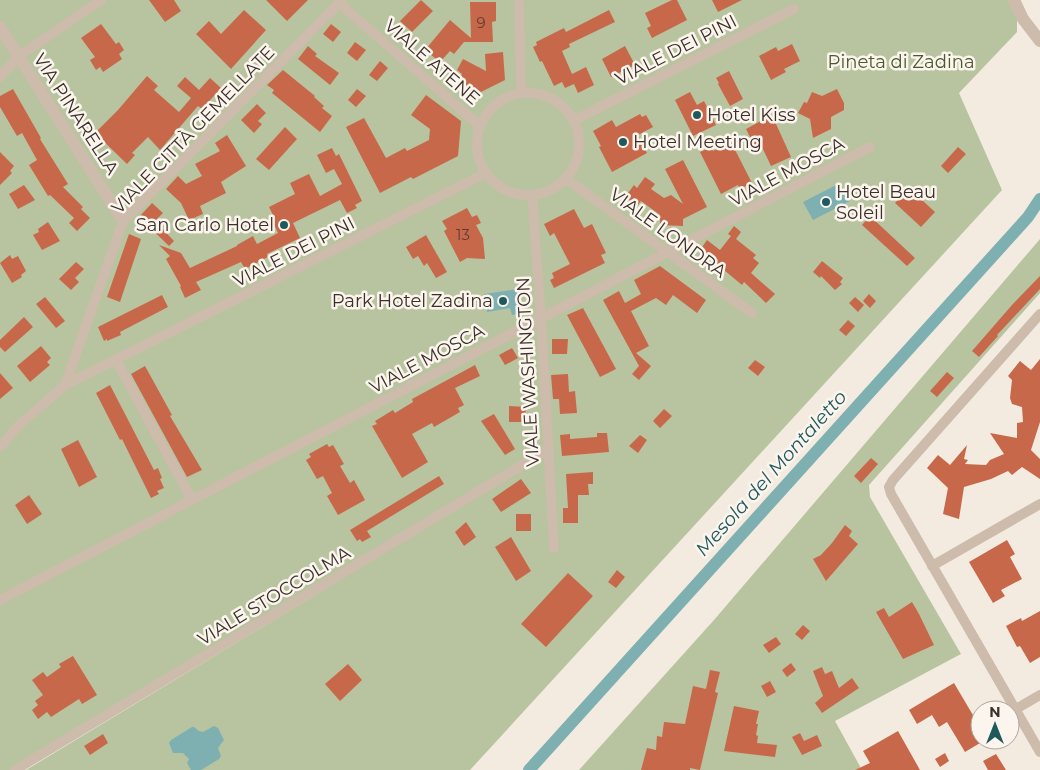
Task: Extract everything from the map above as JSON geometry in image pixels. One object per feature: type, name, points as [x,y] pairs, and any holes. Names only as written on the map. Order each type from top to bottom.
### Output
[{"type":"street","points":[[0,77],[18,57],[101,0]]},
{"type":"street","points":[[520,0],[520,93]]},
{"type":"street","points":[[1014,0],[1023,19],[1040,41]]},
{"type":"street","name":"VIALE ATENE","points":[[341,1],[480,126]]},
{"type":"street","name":"VIALE CITTÀ GEMELLATE","points":[[65,385],[123,220],[341,1]]},
{"type":"street","name":"VIALE DEI PINI","points":[[573,120],[794,9]]},
{"type":"street","name":"VIA PINARELLA","points":[[0,27],[123,220]]},
{"type":"street","points":[[520,93],[536,94],[551,98],[564,108],[573,120],[578,135],[578,151],[574,166],[565,178],[551,188],[532,194],[514,193],[498,185],[486,173],[480,162],[477,138],[480,126],[486,114],[507,97],[520,93]]},
{"type":"street","name":"VIALE MOSCA","points":[[0,600],[870,147]]},
{"type":"street","name":"VIALE DEI PINI","points":[[0,447],[18,426],[65,385],[486,173]]},
{"type":"street","name":"VIALE LONDRA","points":[[565,178],[752,313]]},
{"type":"street","name":"VIALE WASHINGTON","points":[[532,194],[542,318],[554,548]]},
{"type":"street","points":[[1011,700],[890,494],[890,487],[893,480],[1040,314]]},
{"type":"street","points":[[116,360],[192,500]]},
{"type":"street","name":"VIALE STOCCOLMA","points":[[15,770],[549,449]]},
{"type":"street","points":[[932,566],[1040,504]]},
{"type":"street","points":[[1020,707],[1040,695]]},
{"type":"street","points":[[1020,716],[1040,752]]},
{"type":"green space","name":"Pineta di Zadina","points":[[0,0],[1008,0],[1017,19],[1017,32],[959,93],[1002,190],[470,770],[26,770],[345,577],[17,770],[0,770]]},
{"type":"green space","points":[[1040,239],[1040,293],[869,485],[870,497],[961,654],[835,721],[862,770],[579,770],[714,620]]},
{"type":"water","name":"Hotel Beau Soleil","points":[[840,183],[850,201],[813,220],[803,202]]},
{"type":"water","name":"Park Hotel Zadina","points":[[518,289],[522,313],[512,315],[510,308],[487,312],[484,294]]},
{"type":"water","points":[[214,726],[218,728],[224,740],[218,748],[221,756],[201,770],[191,770],[187,763],[189,759],[183,753],[173,753],[169,743],[192,727],[203,732]]},
{"type":"building","points":[[149,0],[174,0],[181,11],[165,22]]},
{"type":"building","points":[[266,0],[308,0],[287,21]]},
{"type":"building","points":[[421,0],[433,11],[412,32],[400,21]]},
{"type":"building","points":[[672,0],[677,0],[687,20],[652,38],[647,28],[651,26],[645,13]]},
{"type":"building","points":[[712,0],[742,0],[718,12]]},
{"type":"building","points":[[470,2],[496,2],[496,21],[492,22],[493,42],[464,42],[454,54],[450,51],[440,62],[425,50],[450,20],[471,38]]},
{"type":"building","points":[[244,10],[266,30],[231,69],[196,34],[209,21],[221,34]]},
{"type":"building","points":[[609,10],[615,22],[569,44],[570,47],[562,51],[572,74],[586,67],[594,85],[578,93],[574,84],[565,88],[562,82],[554,86],[533,47],[537,45],[536,42],[564,28],[566,32]]},
{"type":"building","points":[[101,24],[116,44],[119,42],[124,50],[119,54],[122,59],[103,72],[100,67],[96,70],[90,60],[95,57],[81,38]]},
{"type":"building","points":[[331,24],[341,32],[333,42],[323,34]]},
{"type":"building","points":[[355,42],[366,50],[357,61],[347,53]]},
{"type":"building","points":[[792,44],[800,61],[784,69],[786,72],[771,80],[759,56],[776,47],[778,51]]},
{"type":"building","points":[[308,46],[317,54],[315,56],[339,73],[330,85],[298,59]]},
{"type":"building","points":[[625,46],[635,65],[611,77],[602,59]]},
{"type":"building","points":[[503,52],[505,80],[481,92],[463,83],[465,79],[460,77],[462,74],[457,70],[463,59],[486,71],[485,54]]},
{"type":"building","points":[[380,61],[388,68],[377,81],[369,75]]},
{"type":"building","points":[[283,70],[315,96],[324,106],[322,108],[332,116],[320,132],[272,93],[274,90],[267,85]]},
{"type":"building","points":[[729,71],[743,99],[730,106],[716,78]]},
{"type":"building","points":[[147,76],[158,86],[154,90],[179,112],[191,98],[177,86],[185,77],[199,90],[210,78],[221,88],[202,109],[198,106],[160,150],[148,137],[132,153],[135,155],[127,164],[95,133]]},
{"type":"building","points":[[13,89],[40,139],[68,184],[63,187],[83,207],[81,209],[90,218],[77,231],[69,223],[74,218],[50,195],[48,196],[29,165],[37,160],[22,133],[17,136],[0,107],[0,96]]},
{"type":"building","points":[[357,89],[366,96],[356,107],[348,100]]},
{"type":"building","points":[[837,89],[844,103],[844,110],[831,117],[831,129],[813,138],[810,119],[798,113],[804,102],[807,103],[812,92],[822,96]]},
{"type":"building","name":"Hotel Kiss","points":[[690,92],[697,105],[704,101],[716,125],[693,136],[675,100]]},
{"type":"building","points":[[426,95],[461,121],[458,156],[380,193],[346,127],[364,118],[386,158],[405,148],[407,151],[429,140],[430,129],[411,115]]},
{"type":"building","points":[[257,104],[266,113],[258,121],[262,124],[254,133],[241,120]]},
{"type":"building","name":"Hotel Meeting","points":[[640,114],[642,117],[646,115],[653,127],[638,135],[647,153],[612,172],[593,131],[612,120],[616,127]]},
{"type":"building","points":[[772,115],[791,157],[771,166],[762,147],[756,149],[746,129]]},
{"type":"building","points":[[285,127],[297,139],[269,170],[256,159]]},
{"type":"building","points":[[227,135],[246,166],[221,182],[226,193],[200,206],[203,214],[189,220],[181,203],[166,189],[178,176],[186,184],[202,176],[195,164],[220,151],[215,143]]},
{"type":"building","points":[[731,142],[752,183],[740,189],[738,185],[721,194],[700,152],[711,147],[713,151]]},
{"type":"building","points":[[958,147],[966,154],[948,173],[941,166]]},
{"type":"building","points":[[332,148],[336,156],[339,154],[362,201],[355,205],[357,208],[347,213],[340,200],[293,223],[300,238],[267,254],[268,257],[245,269],[241,262],[196,282],[201,290],[185,298],[181,286],[166,259],[170,256],[159,245],[181,253],[190,268],[237,246],[253,236],[257,244],[278,233],[270,216],[273,215],[269,207],[295,194],[290,183],[309,174],[320,196],[342,184],[334,169],[326,173],[317,155]]},
{"type":"building","points":[[0,152],[14,166],[10,171],[12,173],[0,185]]},
{"type":"building","points":[[683,160],[707,207],[683,219],[683,226],[660,225],[660,215],[641,201],[637,206],[625,197],[634,185],[637,188],[645,177],[655,184],[651,189],[664,198],[671,195],[683,204],[665,169]]},
{"type":"building","points":[[24,185],[35,200],[18,209],[9,194]]},
{"type":"building","points":[[909,188],[935,212],[921,227],[895,203]]},
{"type":"building","points":[[152,203],[163,213],[155,221],[174,241],[169,246],[139,217]]},
{"type":"building","name":"Park Hotel Zadina","points":[[467,208],[472,217],[477,215],[481,223],[476,225],[483,238],[485,259],[467,258],[460,262],[444,231],[447,229],[442,221]]},
{"type":"building","points":[[574,209],[584,228],[592,224],[606,253],[601,255],[605,263],[554,288],[550,280],[554,278],[552,273],[570,264],[554,233],[550,236],[544,224]]},
{"type":"building","points":[[870,216],[915,258],[907,266],[862,225]]},
{"type":"building","points":[[48,222],[60,241],[42,250],[33,235],[39,232],[38,229]]},
{"type":"building","points":[[734,226],[741,232],[736,239],[756,255],[753,258],[759,263],[751,273],[775,294],[766,303],[744,282],[742,285],[700,250],[707,240],[720,250],[731,236],[728,234]]},
{"type":"building","points":[[129,234],[141,239],[120,302],[107,297]]},
{"type":"building","points":[[426,235],[447,272],[436,278],[427,263],[424,266],[418,256],[413,259],[406,247]]},
{"type":"building","points":[[10,255],[12,259],[18,256],[26,271],[21,275],[22,277],[12,283],[0,263]]},
{"type":"building","points":[[822,261],[843,278],[840,282],[842,284],[835,290],[821,276],[820,278],[813,272]]},
{"type":"building","points":[[76,262],[84,269],[75,278],[79,282],[71,290],[59,279]]},
{"type":"building","points":[[660,266],[706,300],[697,313],[673,295],[666,305],[656,298],[631,311],[649,346],[636,353],[651,366],[639,380],[632,374],[639,366],[603,300],[619,291],[625,303],[641,294],[634,280]]},
{"type":"building","points":[[1040,276],[1040,289],[979,357],[972,351]]},
{"type":"building","points":[[869,294],[876,301],[870,308],[863,301]]},
{"type":"building","points":[[162,295],[168,307],[120,332],[121,335],[104,341],[98,327]]},
{"type":"building","points":[[45,297],[65,321],[56,328],[36,304]]},
{"type":"building","points":[[855,297],[864,305],[858,312],[849,303]]},
{"type":"building","points":[[583,308],[616,369],[600,377],[567,315]]},
{"type":"building","points":[[24,317],[33,327],[5,352],[0,347],[0,340]]},
{"type":"building","points":[[848,320],[855,326],[846,336],[839,330]]},
{"type":"building","points":[[552,339],[568,339],[567,354],[552,354]]},
{"type":"building","points":[[41,346],[51,358],[47,362],[50,365],[30,382],[17,366]]},
{"type":"building","points":[[512,348],[518,358],[505,365],[499,355]]},
{"type":"building","points":[[1040,359],[1040,422],[1031,450],[1040,459],[1040,479],[1022,467],[1012,475],[1008,471],[991,479],[964,487],[959,519],[943,514],[948,488],[927,468],[938,455],[950,465],[967,445],[964,459],[968,460],[965,464],[986,465],[990,460],[1004,454],[990,433],[1017,438],[1017,423],[1023,422],[1022,407],[1012,404],[1010,398],[1012,380],[1008,376],[1020,361],[1031,370]]},
{"type":"building","points":[[755,360],[765,367],[758,376],[748,368]]},
{"type":"building","points":[[475,365],[480,376],[455,388],[464,405],[458,408],[460,412],[434,427],[432,423],[412,434],[428,462],[402,478],[372,426],[377,424],[375,421],[393,410],[395,413],[413,402],[412,399]]},
{"type":"building","points":[[145,366],[172,415],[170,416],[202,470],[187,477],[131,374]]},
{"type":"building","points":[[947,372],[954,378],[937,397],[930,391]]},
{"type":"building","points":[[0,373],[13,388],[0,399]]},
{"type":"building","points":[[568,374],[569,392],[575,391],[577,413],[560,414],[559,399],[553,399],[551,375]]},
{"type":"building","points":[[110,385],[154,470],[158,468],[162,478],[160,479],[164,488],[157,491],[159,494],[151,498],[122,439],[120,440],[96,393]]},
{"type":"building","points":[[509,406],[526,407],[525,422],[509,422]]},
{"type":"building","points":[[664,409],[672,416],[660,428],[653,421]]},
{"type":"building","points":[[494,414],[515,449],[505,455],[481,421]]},
{"type":"building","points":[[597,433],[607,433],[609,452],[562,456],[560,435],[570,434],[570,439],[597,437]]},
{"type":"building","points":[[640,435],[647,440],[638,453],[629,446]]},
{"type":"building","points":[[78,440],[97,477],[79,487],[61,449]]},
{"type":"building","points":[[327,444],[329,447],[333,445],[344,464],[340,466],[350,483],[354,480],[365,500],[338,515],[327,496],[332,493],[323,476],[317,479],[306,460],[311,457],[309,454]]},
{"type":"building","points":[[871,458],[878,464],[861,483],[854,476]]},
{"type":"building","points":[[593,472],[593,484],[588,484],[589,495],[578,495],[578,523],[563,523],[563,508],[568,508],[566,474]]},
{"type":"building","points":[[439,476],[444,484],[367,531],[371,537],[362,542],[360,539],[357,541],[350,530]]},
{"type":"building","points":[[521,479],[531,493],[501,512],[492,499]]},
{"type":"building","points":[[29,495],[42,514],[27,524],[15,505]]},
{"type":"building","points":[[516,514],[531,514],[531,531],[516,531]]},
{"type":"building","points":[[466,522],[476,537],[464,546],[455,532]]},
{"type":"building","points":[[845,525],[852,531],[849,536],[858,544],[826,581],[813,559],[821,555]]},
{"type":"building","points":[[511,537],[531,571],[516,581],[495,547]]},
{"type":"building","points":[[1007,540],[1015,554],[1010,557],[1022,579],[1001,590],[1005,596],[993,603],[969,562]]},
{"type":"building","points":[[617,570],[625,577],[616,588],[608,582]]},
{"type":"building","points":[[568,573],[593,596],[546,647],[521,624]]},
{"type":"building","points":[[912,602],[934,645],[903,659],[876,612],[884,608],[889,617]]},
{"type":"building","points":[[1040,611],[1040,657],[1030,663],[1020,646],[1017,647],[1006,626],[1021,618],[1022,621]]},
{"type":"building","points":[[803,625],[810,631],[802,640],[795,634]]},
{"type":"building","points":[[776,637],[781,644],[769,653],[763,645]]},
{"type":"building","points":[[73,656],[97,695],[82,704],[79,699],[51,717],[47,712],[38,719],[32,710],[38,705],[35,701],[43,695],[32,680],[43,672],[47,677],[61,667],[59,664]]},
{"type":"building","points":[[791,663],[796,670],[787,677],[782,670]]},
{"type":"building","points":[[348,664],[362,680],[340,701],[325,684]]},
{"type":"building","points":[[822,667],[825,674],[832,671],[839,688],[852,678],[859,688],[822,713],[815,703],[823,696],[813,671]]},
{"type":"building","points":[[710,670],[720,672],[715,692],[718,693],[700,770],[690,768],[690,770],[641,770],[647,748],[656,750],[657,736],[662,737],[664,722],[685,724],[693,686],[706,689]]},
{"type":"building","points":[[770,681],[776,692],[767,697],[761,686]]},
{"type":"building","points":[[954,683],[970,710],[970,749],[965,752],[947,722],[939,727],[932,715],[917,724],[909,710]]},
{"type":"building","points":[[734,706],[759,711],[756,724],[758,724],[757,743],[777,745],[775,757],[724,751]]},
{"type":"building","points":[[898,731],[920,770],[855,770],[870,763],[863,751]]},
{"type":"building","points":[[800,733],[804,741],[817,735],[822,746],[802,755],[792,737]]},
{"type":"building","points":[[103,734],[108,743],[90,755],[84,746]]},
{"type":"building","points":[[945,753],[949,761],[940,767],[935,759]]},
{"type":"building","points":[[996,754],[1006,770],[988,770],[983,761]]},
{"type":"waterway","name":"Mesola del Montaletto","points":[[529,770],[1028,217],[1040,199]]},
{"type":"place","name":"Hotel Kiss","points":[[697,115]]},
{"type":"place","name":"Hotel Meeting","points":[[623,142]]},
{"type":"place","name":"Hotel Beau Soleil","points":[[826,202]]},
{"type":"place","name":"San Carlo Hotel","points":[[284,225]]},
{"type":"place","name":"Park Hotel Zadina","points":[[503,301]]}]
